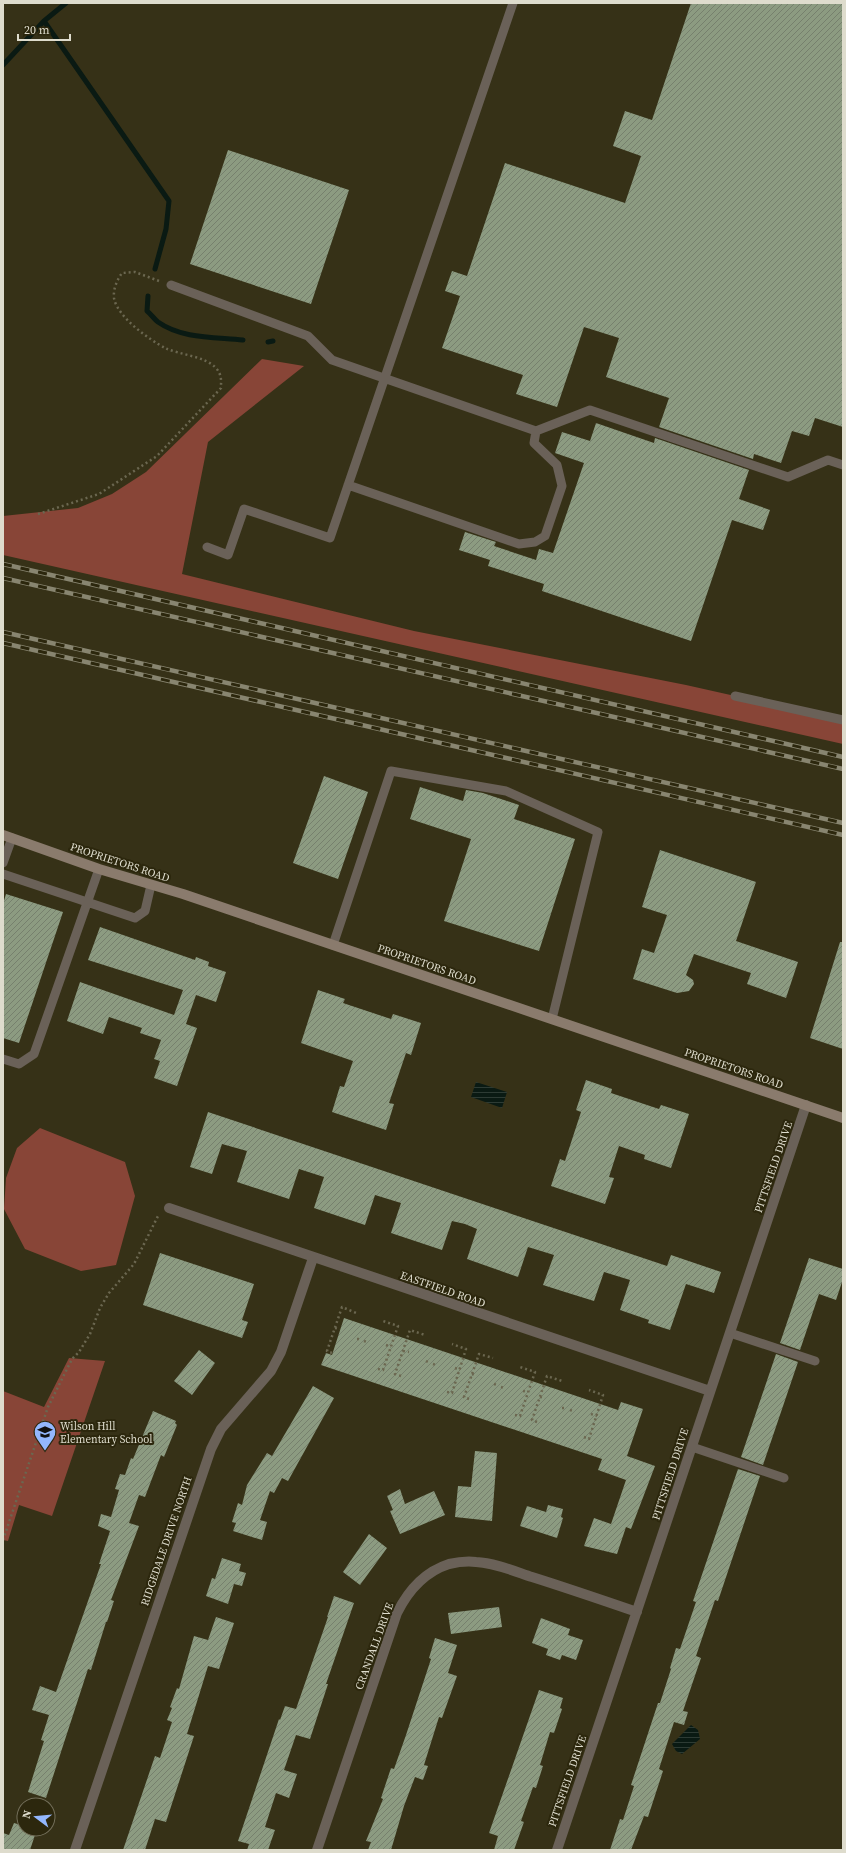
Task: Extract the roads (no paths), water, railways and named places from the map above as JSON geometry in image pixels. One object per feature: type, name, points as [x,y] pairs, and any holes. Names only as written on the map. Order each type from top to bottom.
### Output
[{"type":"street","name":"PROPRIETORS ROAD","points":[[7,836],[99,869],[151,884],[843,1118]]},
{"type":"street","name":"PITTSFIELD DRIVE","points":[[557,1850],[806,1105]]},
{"type":"street","name":"EASTFIELD ROAD","points":[[169,1208],[710,1392]]},
{"type":"street","name":"RIDGEDALE DRIVE NORTH","points":[[75,1850],[211,1449],[221,1429],[271,1371],[281,1352],[313,1258]]},
{"type":"street","name":"CRANDALL DRIVE","points":[[318,1850],[397,1613],[405,1597],[431,1572],[448,1564],[478,1562],[506,1569],[637,1612]]},
{"type":"lane","points":[[207,547],[228,555],[244,509],[330,538],[513,3]]},
{"type":"lane","points":[[171,286],[308,336],[332,360],[536,431],[590,410],[788,477],[828,460],[843,465]]},
{"type":"lane","points":[[348,485],[519,544],[534,542],[545,536],[562,486],[557,465],[534,443],[536,431]]},
{"type":"lane","points":[[735,696],[843,720]]},
{"type":"lane","points":[[333,945],[391,771],[506,792],[598,832],[552,1019]]},
{"type":"lane","points":[[3,863],[7,836]]},
{"type":"lane","points":[[3,1059],[19,1064],[34,1054],[99,869]]},
{"type":"lane","points":[[3,874],[135,918],[145,911],[151,884]]},
{"type":"lane","points":[[730,1334],[815,1361]]},
{"type":"lane","points":[[692,1447],[784,1478]]},
{"type":"waterway","points":[[3,65],[44,21],[66,3]]},
{"type":"waterway","points":[[44,21],[169,201],[166,229],[155,269]]},
{"type":"waterway","points":[[148,296],[147,311],[158,322],[167,328],[177,332],[199,336],[243,340]]},
{"type":"waterway","points":[[268,342],[273,341]]},
{"type":"railway","points":[[3,564],[843,757]]},
{"type":"railway","points":[[3,578],[843,769]]},
{"type":"railway","points":[[3,632],[843,823]]},
{"type":"railway","points":[[3,643],[843,835]]},
{"type":"place","name":"Wilson Hill Elementary School","points":[[45,1452]]}]
